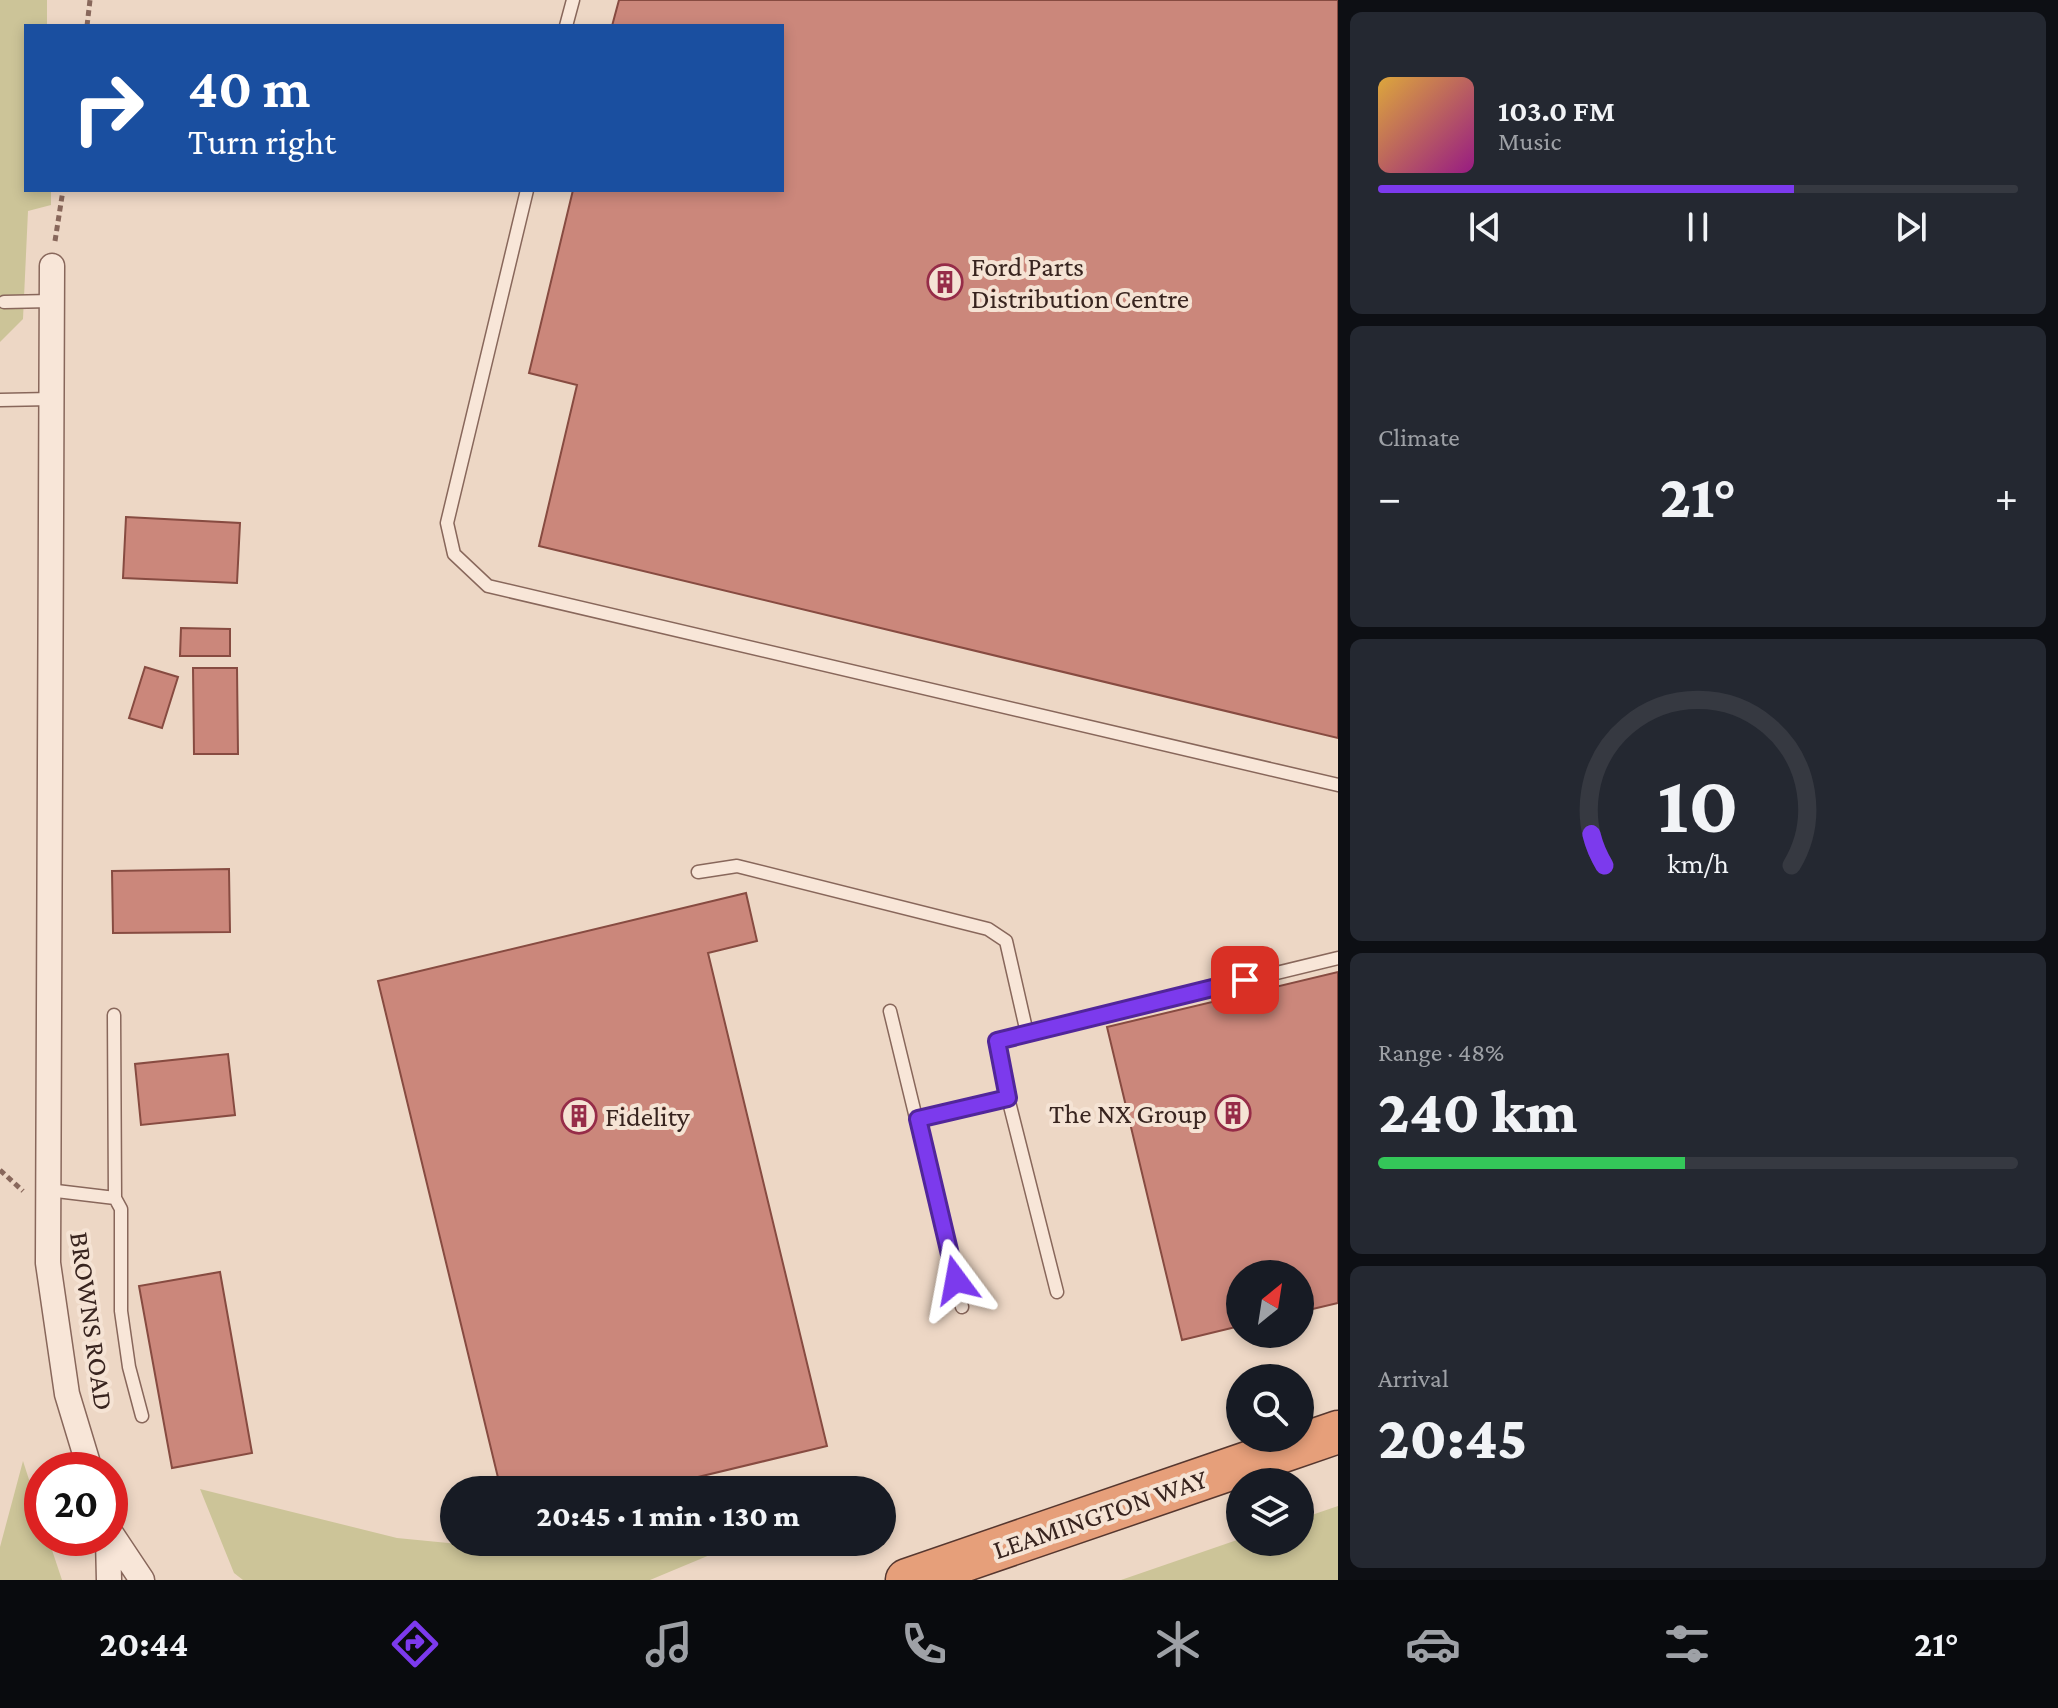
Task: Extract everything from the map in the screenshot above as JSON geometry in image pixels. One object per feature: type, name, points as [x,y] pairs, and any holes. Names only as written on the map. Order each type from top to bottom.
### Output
[{"type":"highway","name":"LEAMINGTON WAY","points":[[907,1580],[1336,1432]]},
{"type":"street","name":"BROWNS ROAD","points":[[52,266],[48,1263],[65,1379],[85,1452]]},
{"type":"street","points":[[108,1556],[109,1580]]},
{"type":"street","points":[[126,1556],[142,1580]]},
{"type":"lane","points":[[567,24],[573,0]]},
{"type":"lane","points":[[527,192],[447,523],[454,554],[488,586],[1338,785]]},
{"type":"lane","points":[[4,302],[51,301]]},
{"type":"lane","points":[[0,400],[51,399]]},
{"type":"lane","points":[[698,872],[737,866],[988,929],[1006,941],[1027,1033]]},
{"type":"lane","points":[[1057,1292],[1008,1098],[997,1041],[1338,958]]},
{"type":"lane","points":[[890,1011],[962,1307]]},
{"type":"lane","points":[[114,1015],[115,1198],[121,1209],[123,1329],[142,1416]]},
{"type":"lane","points":[[918,1119],[1008,1098]]},
{"type":"lane","points":[[48,1190],[115,1198]]},
{"type":"path","points":[[87,24],[90,0]]},
{"type":"path","points":[[52,266],[63,192]]},
{"type":"shaded area","points":[[0,0],[47,0],[47,24],[24,24],[24,192],[51,192],[51,205],[28,211],[23,319],[0,342]]},
{"type":"shaded area","points":[[23,1461],[24,1556],[54,1556],[62,1580],[0,1580],[0,1547]]},
{"type":"shaded area","points":[[200,1489],[397,1538],[440,1542],[440,1556],[707,1556],[650,1580],[243,1580],[234,1573]]},
{"type":"shaded area","points":[[1338,1506],[1338,1580],[1121,1580],[1226,1544],[1226,1556],[1314,1556],[1314,1514]]},
{"type":"building","name":"Ford Parts Distribution Centre","points":[[619,0],[1338,0],[1338,738],[539,546],[577,385],[529,373],[573,192],[784,192],[784,24],[613,24]]},
{"type":"building","points":[[126,517],[240,523],[237,583],[123,578]]},
{"type":"building","points":[[181,628],[230,629],[230,656],[180,656]]},
{"type":"building","points":[[145,667],[178,677],[162,728],[129,718]]},
{"type":"building","points":[[193,668],[237,668],[238,754],[194,754]]},
{"type":"building","points":[[229,869],[230,932],[113,933],[112,871]]},
{"type":"building","name":"Fidelity","points":[[746,893],[757,941],[708,953],[827,1446],[702,1476],[498,1476],[378,981]]},
{"type":"building","name":"The NX Group","points":[[1338,972],[1338,1303],[1314,1309],[1314,1260],[1226,1260],[1226,1329],[1182,1340],[1107,1027]]},
{"type":"building","points":[[228,1054],[235,1115],[141,1125],[135,1064]]},
{"type":"building","points":[[220,1272],[252,1453],[172,1468],[139,1286]]},
{"type":"place","name":"Ford Parts Distribution Centre","points":[[945,282]]},
{"type":"place","name":"The NX Group","points":[[1233,1113]]},
{"type":"place","name":"Fidelity","points":[[579,1116]]},
{"type":"route","points":[[956,1280],[918,1119],[1008,1098],[997,1041],[1245,980]]}]
